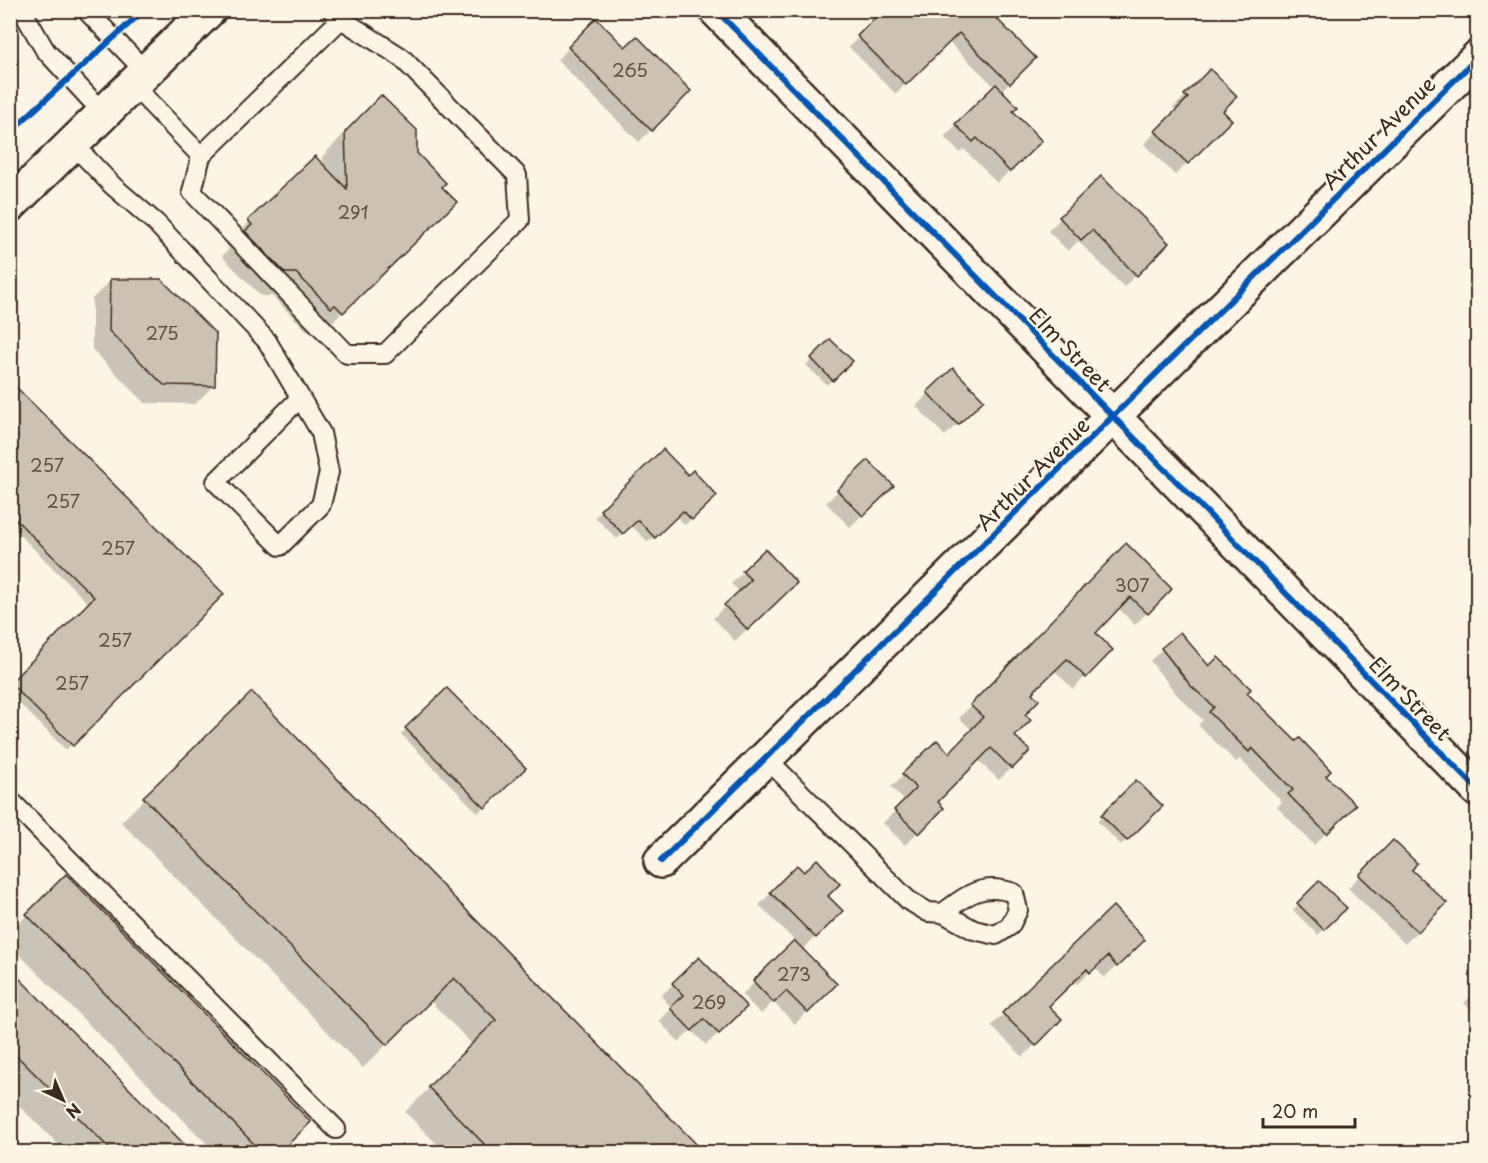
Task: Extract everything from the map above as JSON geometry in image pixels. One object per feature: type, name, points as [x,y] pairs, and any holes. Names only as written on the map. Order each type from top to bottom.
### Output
[{"type":"street","points":[[10,205],[209,10]]},
{"type":"street","name":"Elm Street","points":[[716,10],[1478,790]]},
{"type":"street","name":"Arthur Avenue","points":[[661,861],[1478,57]]},
{"type":"lane","points":[[22,10],[45,50],[104,114]]},
{"type":"lane","points":[[86,10],[201,156]]},
{"type":"lane","points":[[336,15],[401,57],[518,175],[520,220],[385,354],[347,354],[192,192],[201,156],[336,15]]},
{"type":"lane","points":[[73,144],[112,185],[156,223],[267,341],[321,433],[328,472],[321,505],[280,546],[216,482],[300,398]]},
{"type":"lane","points":[[766,758],[908,900],[928,912],[943,913]]},
{"type":"lane","points":[[10,800],[336,1129]]},
{"type":"building","points":[[883,10],[988,10],[1036,58],[1010,84],[959,33],[906,85],[857,36]]},
{"type":"building","points":[[596,18],[625,47],[637,36],[691,91],[652,131],[568,47]]},
{"type":"building","points":[[1210,69],[1237,96],[1223,111],[1232,120],[1188,164],[1155,131],[1188,98],[1184,95]]},
{"type":"building","points":[[996,84],[1018,107],[1013,111],[1042,141],[1010,172],[977,138],[973,142],[955,124]]},
{"type":"building","points":[[381,95],[417,130],[417,153],[446,183],[442,187],[457,202],[343,313],[335,305],[331,308],[296,273],[285,273],[245,231],[252,225],[248,220],[315,156],[347,189],[345,132]]},
{"type":"building","points":[[1101,176],[1169,243],[1137,276],[1092,230],[1081,240],[1059,217]]},
{"type":"building","points":[[110,279],[161,279],[216,334],[215,386],[164,385],[109,331]]},
{"type":"building","points":[[830,339],[853,361],[833,381],[811,358]]},
{"type":"building","points":[[953,368],[984,400],[958,425],[927,392]]},
{"type":"building","points":[[10,381],[224,594],[73,746],[10,683],[94,597],[10,514]]},
{"type":"building","points":[[663,449],[688,475],[693,470],[717,496],[692,520],[683,511],[655,538],[638,520],[623,534],[600,510]]},
{"type":"building","points":[[868,460],[894,486],[863,516],[837,490]]},
{"type":"building","points":[[1126,543],[1172,589],[1148,614],[1130,597],[1096,633],[1113,650],[1086,678],[1067,659],[1032,693],[1039,700],[1025,715],[1031,720],[1015,736],[1030,751],[1012,769],[991,748],[938,802],[944,808],[919,834],[894,810],[916,788],[902,774],[937,740],[949,753],[983,717],[970,705]]},
{"type":"building","points":[[765,549],[797,583],[748,630],[724,605],[751,580],[742,571]]},
{"type":"building","points":[[1180,632],[1209,666],[1218,657],[1251,689],[1247,693],[1296,741],[1300,738],[1331,771],[1326,776],[1356,805],[1327,834],[1288,794],[1293,790],[1252,748],[1249,752],[1209,712],[1214,707],[1191,686],[1161,648]]},
{"type":"building","points":[[447,688],[526,768],[485,808],[405,728]]},
{"type":"building","points":[[252,692],[704,1152],[492,1152],[428,1087],[496,1020],[454,978],[387,1045],[143,797]]},
{"type":"building","points":[[1136,780],[1163,806],[1127,841],[1101,815]]},
{"type":"building","points":[[1393,840],[1417,863],[1412,870],[1447,903],[1418,932],[1359,875]]},
{"type":"building","points":[[817,859],[840,884],[828,896],[843,911],[816,938],[770,892],[797,865],[804,872]]},
{"type":"building","points":[[66,874],[311,1122],[280,1152],[262,1152],[26,914]]},
{"type":"building","points":[[1319,881],[1347,908],[1324,930],[1297,903]]},
{"type":"building","points":[[1113,906],[1145,940],[1117,967],[1108,956],[1090,973],[1087,969],[1049,1006],[1062,1019],[1036,1046],[1002,1013]]},
{"type":"building","points":[[794,940],[837,984],[808,1013],[786,991],[774,1003],[753,981]]},
{"type":"building","points":[[699,957],[747,1007],[719,1034],[704,1019],[692,1031],[670,1008],[683,995],[672,983]]},
{"type":"building","points":[[10,969],[192,1152],[113,1152],[10,1049]]},
{"type":"cycle path","points":[[10,132],[144,10]]},
{"type":"cycle path","points":[[716,10],[1478,790]]},
{"type":"cycle path","points":[[661,861],[1478,57]]}]
